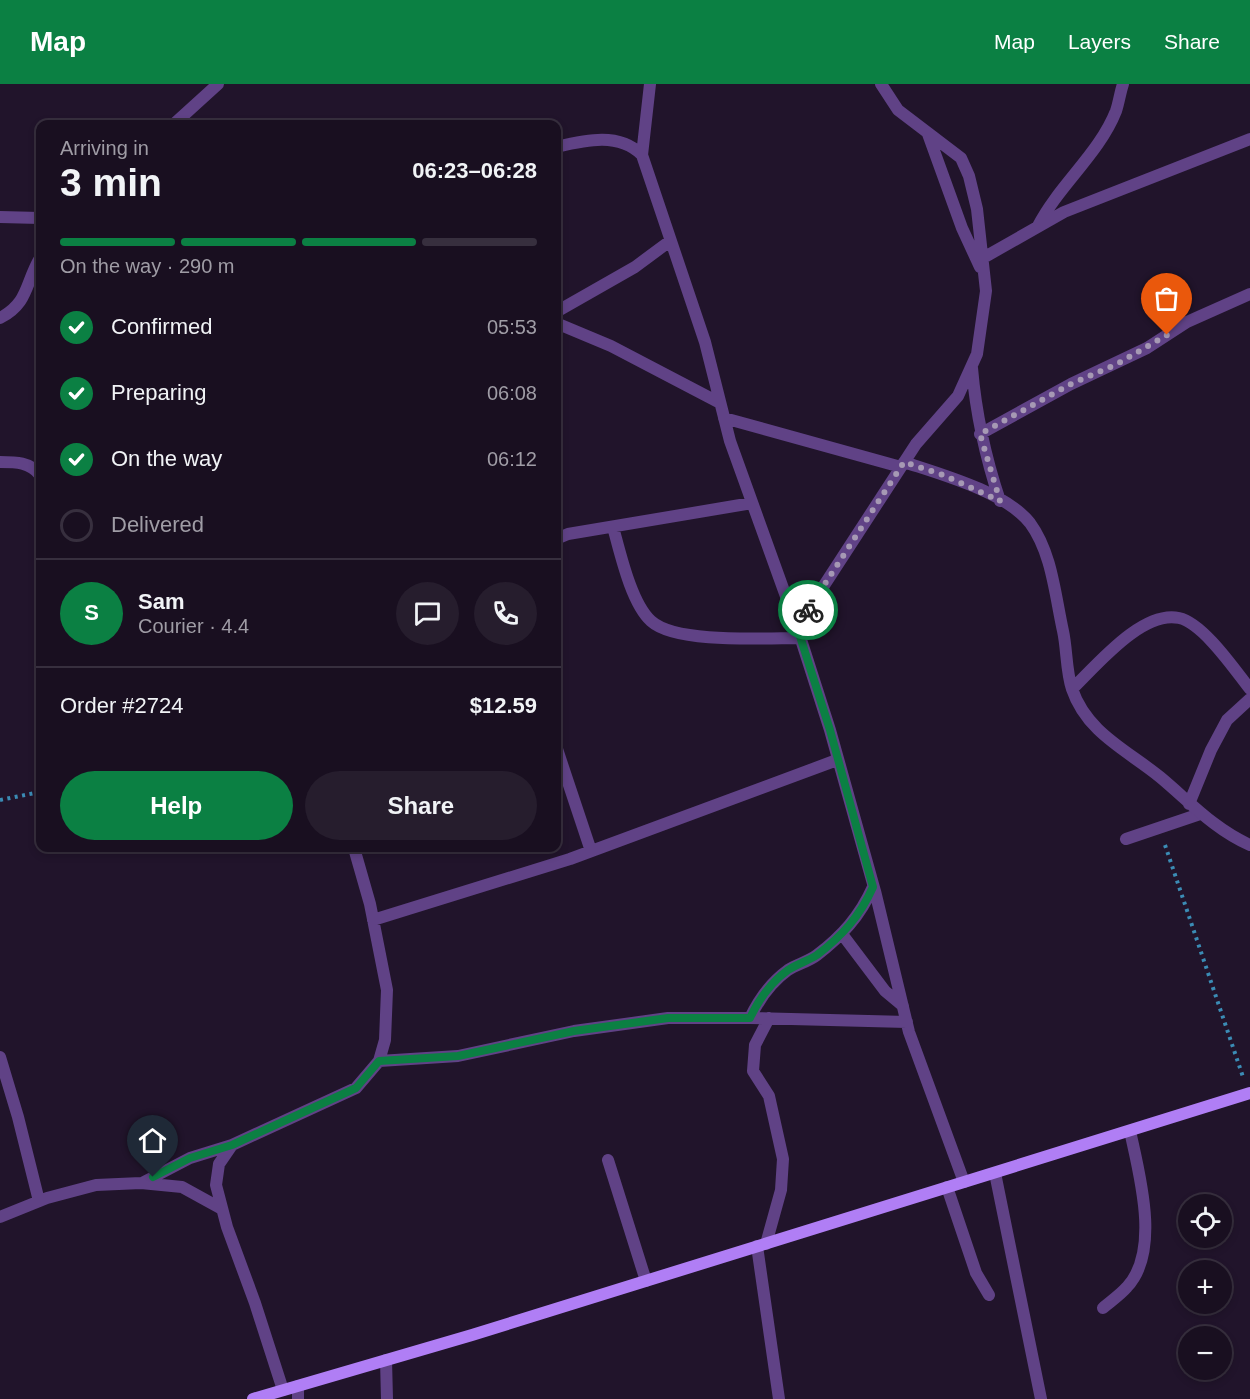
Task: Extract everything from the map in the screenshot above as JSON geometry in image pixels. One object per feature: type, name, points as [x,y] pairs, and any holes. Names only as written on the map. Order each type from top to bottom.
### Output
[{"type":"street","points":[[178,120],[218,84]]},
{"type":"street","points":[[650,84],[642,155],[705,342],[724,418],[799,633],[873,887],[907,1022],[964,1182]]},
{"type":"street","points":[[799,633],[902,465],[958,396],[977,354],[986,291],[977,209],[969,176],[961,158],[898,110],[881,84]]},
{"type":"street","points":[[1038,227],[1050,202],[1093,149],[1115,112],[1123,84]]},
{"type":"street","points":[[928,134],[962,228],[985,276]]},
{"type":"street","points":[[983,258],[1064,212],[1120,188],[1197,161],[1250,139]]},
{"type":"street","points":[[561,146],[579,141],[615,140],[631,144],[642,155]]},
{"type":"street","points":[[0,218],[36,218]]},
{"type":"street","points":[[561,309],[635,267],[670,241]]},
{"type":"street","points":[[0,318],[18,307],[36,264]]},
{"type":"street","points":[[980,434],[1071,384],[1147,348],[1187,322],[1250,294]]},
{"type":"street","points":[[561,325],[611,346],[720,403]]},
{"type":"street","points":[[971,366],[980,434],[1000,501]]},
{"type":"street","points":[[724,418],[943,475],[1000,501],[1029,523],[1047,558],[1072,689],[1087,717],[1103,736],[1160,777],[1200,814],[1233,838],[1250,845]]},
{"type":"street","points":[[0,462],[18,462],[36,470]]},
{"type":"street","points":[[561,538],[752,503]]},
{"type":"street","points":[[613,527],[630,586],[650,621],[673,633],[714,637],[799,633]]},
{"type":"street","points":[[1072,689],[1138,628],[1161,618],[1181,618],[1200,631],[1250,689]]},
{"type":"street","points":[[1189,804],[1211,750],[1227,720],[1250,699]]},
{"type":"street","points":[[373,920],[591,851],[837,760]]},
{"type":"street","points":[[561,761],[591,851]]},
{"type":"street","points":[[1126,839],[1200,814]]},
{"type":"street","points":[[141,1184],[190,1158],[232,1145],[356,1088],[379,1061],[385,1040],[387,990],[373,920],[355,852]]},
{"type":"street","points":[[750,1018],[771,984],[789,970],[815,957],[842,934],[864,907],[873,887]]},
{"type":"street","points":[[842,934],[885,991],[903,1006]]},
{"type":"street","points":[[379,1061],[458,1056],[574,1031],[668,1018],[907,1022]]},
{"type":"street","points":[[769,1018],[755,1045],[753,1071],[769,1096],[783,1159],[781,1190],[761,1245],[779,1399]]},
{"type":"street","points":[[0,1057],[39,1201]]},
{"type":"street","points":[[253,1399],[646,1281],[1249,1094]]},
{"type":"street","points":[[1103,1308],[1129,1286],[1138,1269],[1145,1238],[1144,1197],[1130,1131]]},
{"type":"street","points":[[232,1145],[219,1164],[216,1185],[283,1390]]},
{"type":"street","points":[[608,1160],[622,1213],[646,1281]]},
{"type":"street","points":[[995,1173],[1041,1399]]},
{"type":"street","points":[[0,1217],[39,1201],[96,1185],[141,1184],[182,1187],[222,1209]]},
{"type":"street","points":[[947,1187],[976,1273],[989,1295]]},
{"type":"street","points":[[386,1360],[387,1399]]},
{"type":"street","points":[[298,1386],[298,1399]]},
{"type":"path","points":[[0,800],[36,793]]},
{"type":"path","points":[[1159,827],[1249,1094]]},
{"type":"way so far","points":[[808,610],[904,462],[943,475],[1000,501],[987,464],[980,434],[1071,384],[1117,364],[1167,335]]},
{"type":"route","points":[[153,1177],[190,1158],[232,1145],[275,1123],[318,1107],[356,1088],[379,1061],[458,1056],[574,1031],[668,1018],[750,1018],[758,1001],[771,984],[789,970],[815,957],[842,934],[864,907],[873,887],[830,730],[797,627],[808,610]]}]
